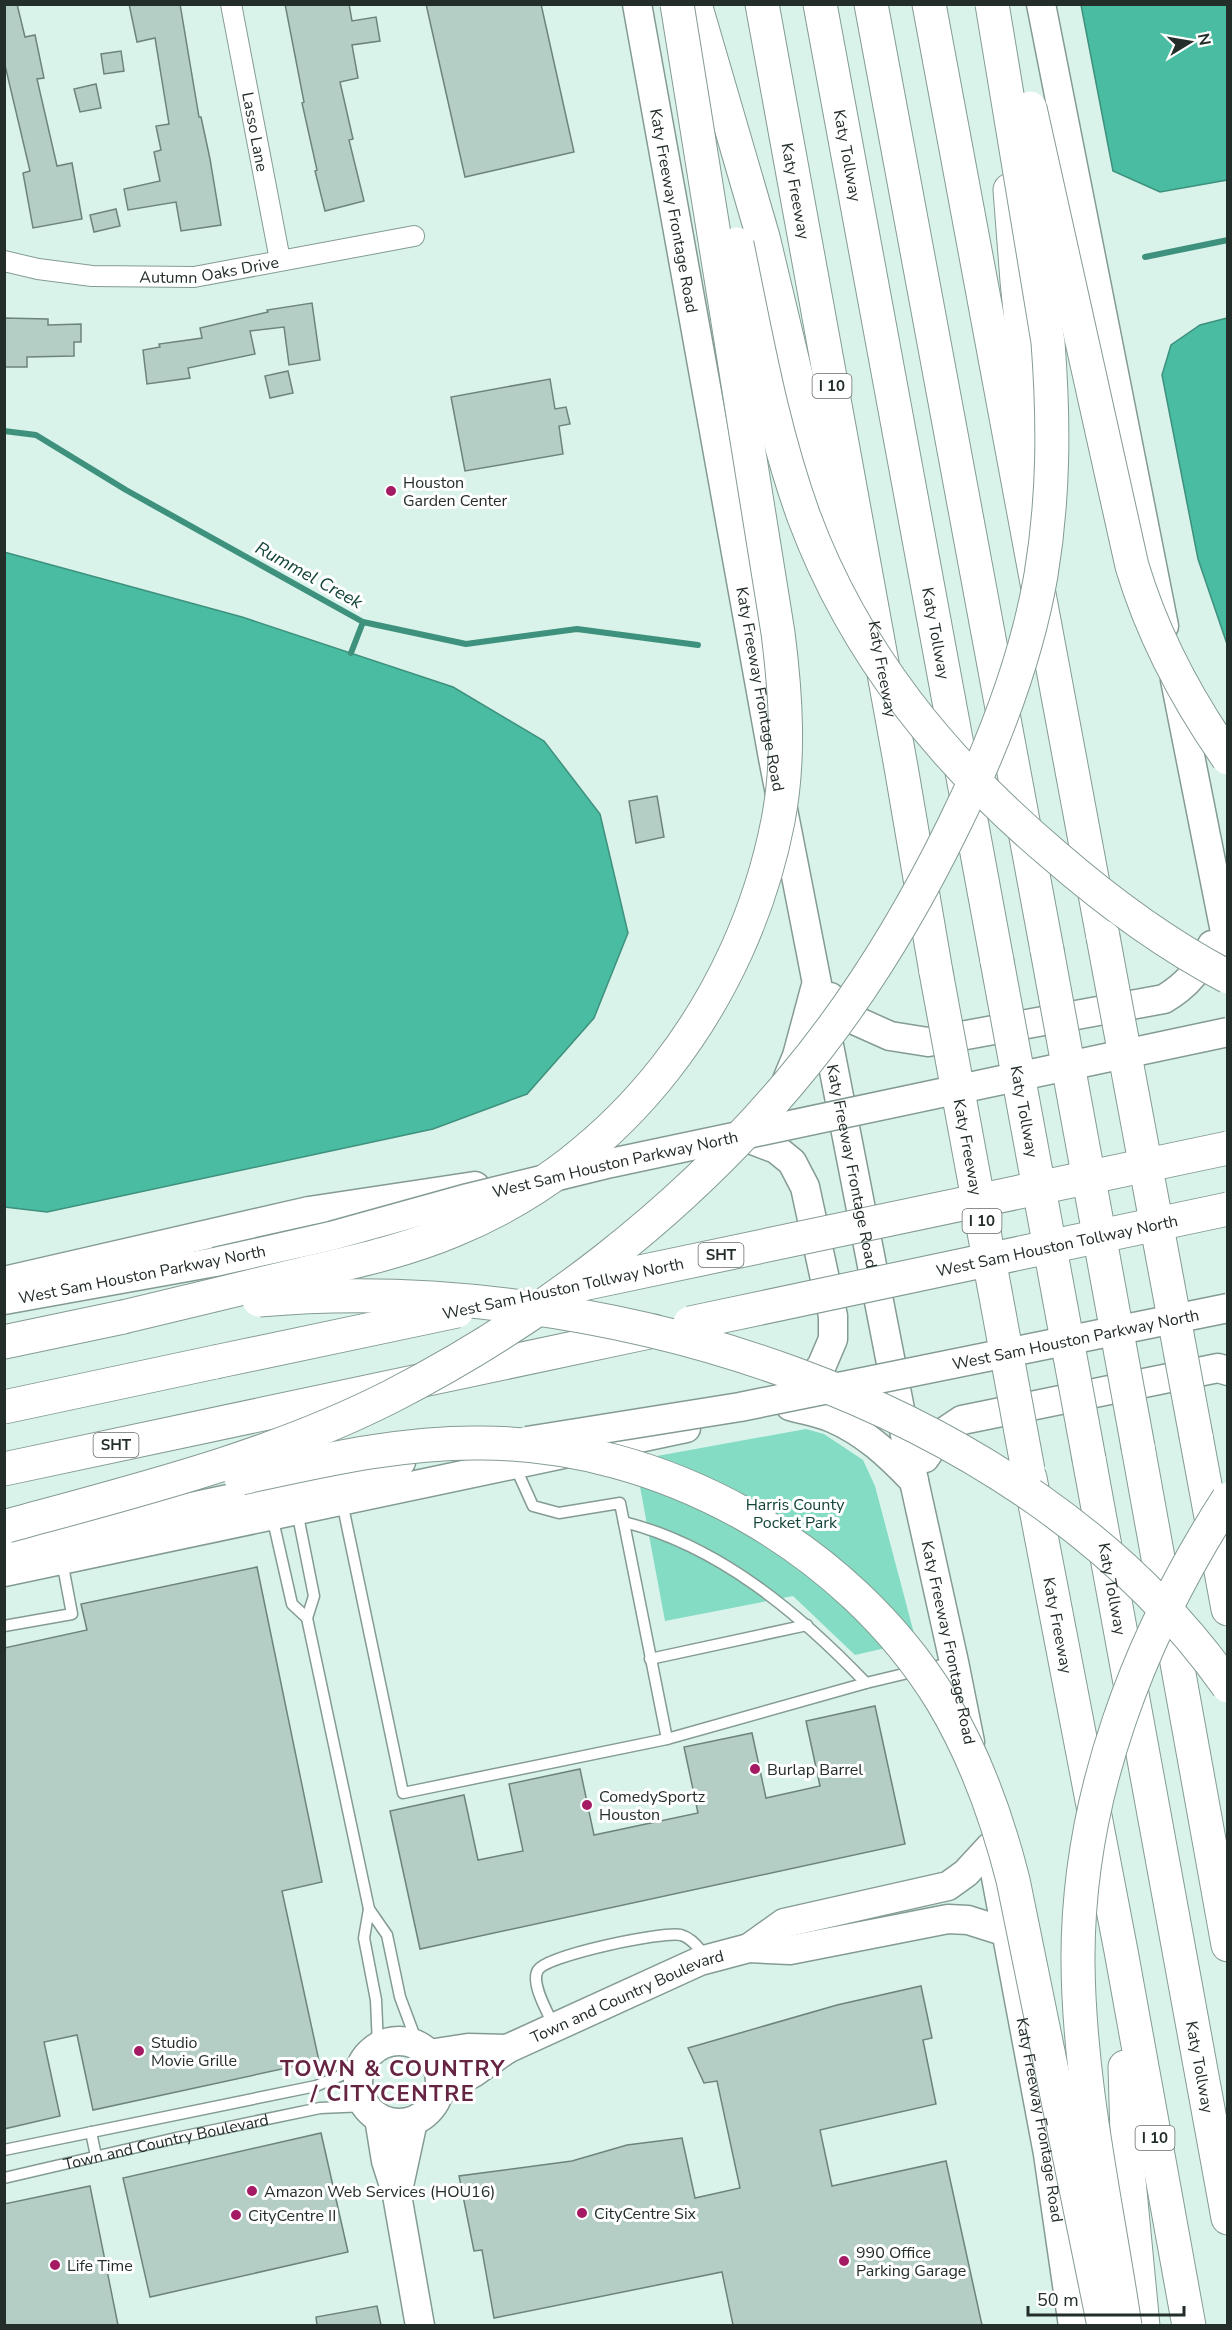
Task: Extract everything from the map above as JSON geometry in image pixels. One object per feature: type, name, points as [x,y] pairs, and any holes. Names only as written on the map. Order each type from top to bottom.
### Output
[{"type":"highway","points":[[4,1342],[123,1317],[379,1256],[454,1230],[526,1193],[572,1161],[604,1134],[636,1104],[663,1072],[705,1012],[726,976],[757,903],[778,820],[783,776],[786,707],[778,633],[677,4]]},
{"type":"highway","points":[[687,4],[781,446],[818,551],[854,623],[872,655],[923,726],[993,801],[1075,873],[1124,911],[1164,939],[1227,977]]},
{"type":"highway","points":[[695,4],[763,237],[820,476],[901,767]]},
{"type":"highway","name":"Katy Freeway","points":[[762,4],[901,767],[936,972],[1028,1470],[1121,1951],[1189,2325]]},
{"type":"highway","name":"Katy Tollway","points":[[820,4],[1227,2218]]},
{"type":"highway","points":[[871,4],[1047,950],[1227,1945]]},
{"type":"highway","points":[[929,4],[1225,1587],[1227,1609]]},
{"type":"highway","points":[[5,1533],[295,1441],[390,1397],[445,1368],[507,1330],[582,1277],[669,1207],[790,1083],[863,984],[893,937],[942,850],[994,735],[1030,625],[1040,579],[1049,513],[1053,456],[1048,342],[993,4]]},
{"type":"highway","points":[[998,4],[1017,280],[1027,364],[1056,681]]},
{"type":"highway","points":[[1008,4],[1132,566],[1147,614],[1162,648],[1202,721],[1227,758]]},
{"type":"highway","name":"West Sam Houston Tollway North","points":[[4,1407],[1227,1148]]},
{"type":"highway","name":"West Sam Houston Tollway North","points":[[4,1469],[1227,1209]]},
{"type":"highway","points":[[123,1317],[206,1305],[287,1298],[407,1297],[564,1312],[617,1322],[726,1350],[772,1366],[882,1411],[964,1454],[1053,1510],[1094,1542],[1155,1598],[1194,1641],[1227,1686]]},
{"type":"highway","points":[[5,1533],[375,1452],[414,1446],[483,1443],[590,1455],[665,1478],[706,1494],[770,1530],[804,1554],[863,1603],[888,1629],[915,1663],[942,1702],[957,1729],[987,1793],[1005,1849],[1012,1880],[1104,2325]]},
{"type":"highway","points":[[1125,2325],[1086,2080],[1078,1961],[1083,1891],[1098,1790],[1122,1711],[1163,1613],[1227,1500]]},
{"type":"highway","points":[[1121,1951],[1128,2170],[1143,2325]]},
{"type":"main road","name":"Katy Freeway Frontage Road","points":[[638,4],[773,758],[914,1481],[954,1662],[1048,2154],[1073,2325]]},
{"type":"main road","points":[[817,982],[852,1019],[890,1036],[928,1042],[1164,999],[1183,987],[1226,934],[1041,4]]},
{"type":"main road","points":[[747,1138],[779,1100],[797,1056],[817,982]]},
{"type":"main road","name":"West Sam Houston Parkway North","points":[[4,1300],[215,1262],[331,1236],[468,1198],[611,1163],[1227,1032]]},
{"type":"main road","points":[[4,1281],[309,1211],[844,1123],[1227,1038]]},
{"type":"main road","points":[[747,1138],[776,1149],[792,1162],[805,1187],[833,1316],[832,1339],[822,1365],[790,1406]]},
{"type":"main road","name":"West Sam Houston Parkway North","points":[[5,1533],[421,1457],[740,1407],[1227,1308]]},
{"type":"main road","points":[[4,1572],[1227,1316]]},
{"type":"main road","points":[[790,1406],[830,1417],[856,1430],[883,1449],[914,1481],[924,1458],[941,1434],[962,1420],[1218,1368],[1227,1371]]},
{"type":"main road","name":"Town and Country Boulevard","points":[[749,1948],[784,1923],[948,1886],[966,1873],[990,1847]]},
{"type":"main road","name":"Town and Country Boulevard","points":[[373,2112],[390,2123],[402,2124],[414,2121],[424,2115],[433,2105],[439,2092],[473,2073],[507,2049],[708,1959],[749,1948],[790,1950],[948,1919],[968,1920],[1006,1932]]},
{"type":"main road","name":"Town and Country Boulevard","points":[[369,2057],[391,2042],[405,2041],[423,2050],[507,2049]]},
{"type":"main road","points":[[423,2050],[438,2072],[439,2092]]},
{"type":"main road","points":[[369,2057],[358,2079],[359,2091],[373,2112],[397,2194],[420,2325]]},
{"type":"main road","points":[[397,2194],[414,2121]]},
{"type":"street","name":"Lasso Lane","points":[[231,4],[280,260]]},
{"type":"street","name":"Autumn Oaks Drive","points":[[4,261],[38,269],[92,276],[194,277],[414,236]]},
{"type":"lane","points":[[514,1464],[533,1506],[559,1513],[620,1503],[667,1739]]},
{"type":"lane","points":[[341,1500],[403,1792],[667,1739],[866,1683],[954,1662]]},
{"type":"lane","points":[[284,1513],[292,1604],[307,1618]]},
{"type":"lane","points":[[284,1513],[314,1596],[307,1618],[369,1909],[364,1938],[376,2000],[369,2057]]},
{"type":"lane","points":[[624,1521],[653,1529],[701,1550],[774,1598],[832,1647],[866,1683]]},
{"type":"lane","points":[[4,1626],[72,1614],[62,1559]]},
{"type":"lane","points":[[650,1659],[807,1625]]},
{"type":"lane","points":[[369,1909],[387,1935],[400,1997],[423,2050]]},
{"type":"lane","points":[[555,2026],[540,1996],[536,1981],[538,1970],[548,1962],[576,1953],[641,1939],[679,1934],[690,1938],[708,1959]]},
{"type":"lane","name":"Town and Country Boulevard","points":[[4,2150],[316,2086],[369,2057]]},
{"type":"lane","name":"Town and Country Boulevard","points":[[4,2178],[320,2108],[373,2112]]},
{"type":"lane","points":[[91,2132],[96,2156]]},
{"type":"green space","name":"Harris County Pocket Park","points":[[806,1429],[824,1434],[863,1460],[875,1486],[916,1641],[855,1655],[793,1596],[665,1621],[635,1460]]},
{"type":"shaded area","points":[[1081,5],[1227,5],[1227,180],[1160,192],[1113,171]]},
{"type":"shaded area","points":[[1228,318],[1227,644],[1198,559],[1162,375],[1171,345],[1200,325]]},
{"type":"shaded area","points":[[4,552],[242,617],[453,687],[544,741],[600,814],[628,933],[594,1018],[527,1094],[433,1129],[47,1212],[5,1207]]},
{"type":"building","points":[[4,4],[17,4],[25,37],[35,35],[44,78],[37,79],[57,166],[72,163],[82,219],[33,228],[23,173],[30,171],[4,61]]},
{"type":"building","points":[[129,4],[180,4],[199,117],[201,117],[210,159],[221,225],[181,231],[176,202],[128,210],[124,189],[160,181],[154,152],[161,150],[156,126],[169,124],[155,38],[137,42]]},
{"type":"building","points":[[285,4],[349,4],[352,21],[376,17],[380,41],[352,45],[358,78],[340,82],[353,139],[349,140],[364,201],[325,211],[315,171],[317,170],[302,103],[304,102]]},
{"type":"building","points":[[426,4],[541,4],[574,152],[465,177]]},
{"type":"building","points":[[121,51],[124,71],[104,74],[101,54]]},
{"type":"building","points":[[96,84],[101,108],[80,112],[74,89]]},
{"type":"building","points":[[116,209],[120,226],[94,232],[90,215]]},
{"type":"building","points":[[312,303],[320,360],[289,365],[284,327],[250,331],[255,354],[188,368],[190,378],[147,384],[143,350],[160,347],[159,344],[202,338],[200,328],[268,312],[267,310]]},
{"type":"building","points":[[4,318],[48,319],[48,325],[81,324],[81,342],[74,342],[74,356],[27,357],[27,367],[4,367]]},
{"type":"building","points":[[288,371],[293,393],[270,398],[265,376]]},
{"type":"building","points":[[550,379],[555,409],[566,407],[570,424],[559,426],[563,454],[465,471],[451,397]]},
{"type":"building","points":[[657,796],[664,837],[636,843],[629,801]]},
{"type":"building","points":[[257,1567],[322,1882],[282,1891],[319,2061],[93,2110],[77,2035],[44,2042],[60,2116],[4,2129],[4,1648],[87,1630],[81,1604]]},
{"type":"building","points":[[875,1706],[905,1844],[420,1949],[390,1811],[464,1795],[478,1860],[523,1851],[509,1784],[580,1769],[594,1835],[698,1813],[684,1747],[752,1733],[766,1798],[820,1786],[806,1721]]},
{"type":"building","points":[[921,1986],[932,2038],[923,2040],[936,2104],[820,2130],[832,2186],[946,2161],[982,2325],[733,2325],[722,2272],[494,2318],[482,2250],[474,2251],[459,2176],[572,2161],[627,2145],[682,2138],[695,2198],[740,2188],[717,2081],[704,2083],[688,2048],[837,2005]]},
{"type":"building","name":"CityCentre II","points":[[321,2133],[348,2252],[150,2297],[123,2178]]},
{"type":"building","name":"Life Time","points":[[90,2186],[118,2325],[4,2325],[4,2204]]},
{"type":"building","points":[[377,2306],[381,2325],[317,2325],[316,2317]]},
{"type":"waterway","name":"Rummel Creek","points":[[1145,257],[1228,240]]},
{"type":"waterway","name":"Rummel Creek","points":[[4,431],[36,435],[126,490],[363,622],[466,644],[577,629],[698,645]]},
{"type":"waterway","points":[[351,653],[363,622]]},
{"type":"place","name":"Houston Garden Center","points":[[391,491]]},
{"type":"place","name":"Burlap Barrel","points":[[755,1769]]},
{"type":"place","name":"ComedySportz Houston","points":[[587,1805]]},
{"type":"place","name":"Studio Movie Grille","points":[[139,2051]]},
{"type":"place","name":"Amazon Web Services (HOU16)","points":[[252,2191]]},
{"type":"place","name":"CityCentre Six","points":[[582,2213]]},
{"type":"place","name":"CityCentre II","points":[[236,2215]]},
{"type":"place","name":"990 Office Parking Garage","points":[[844,2261]]},
{"type":"place","name":"Life Time","points":[[55,2265]]},
{"type":"district","name":"TOWN & COUNTRY / CITYCENTRE","points":[[393,2080]]}]
